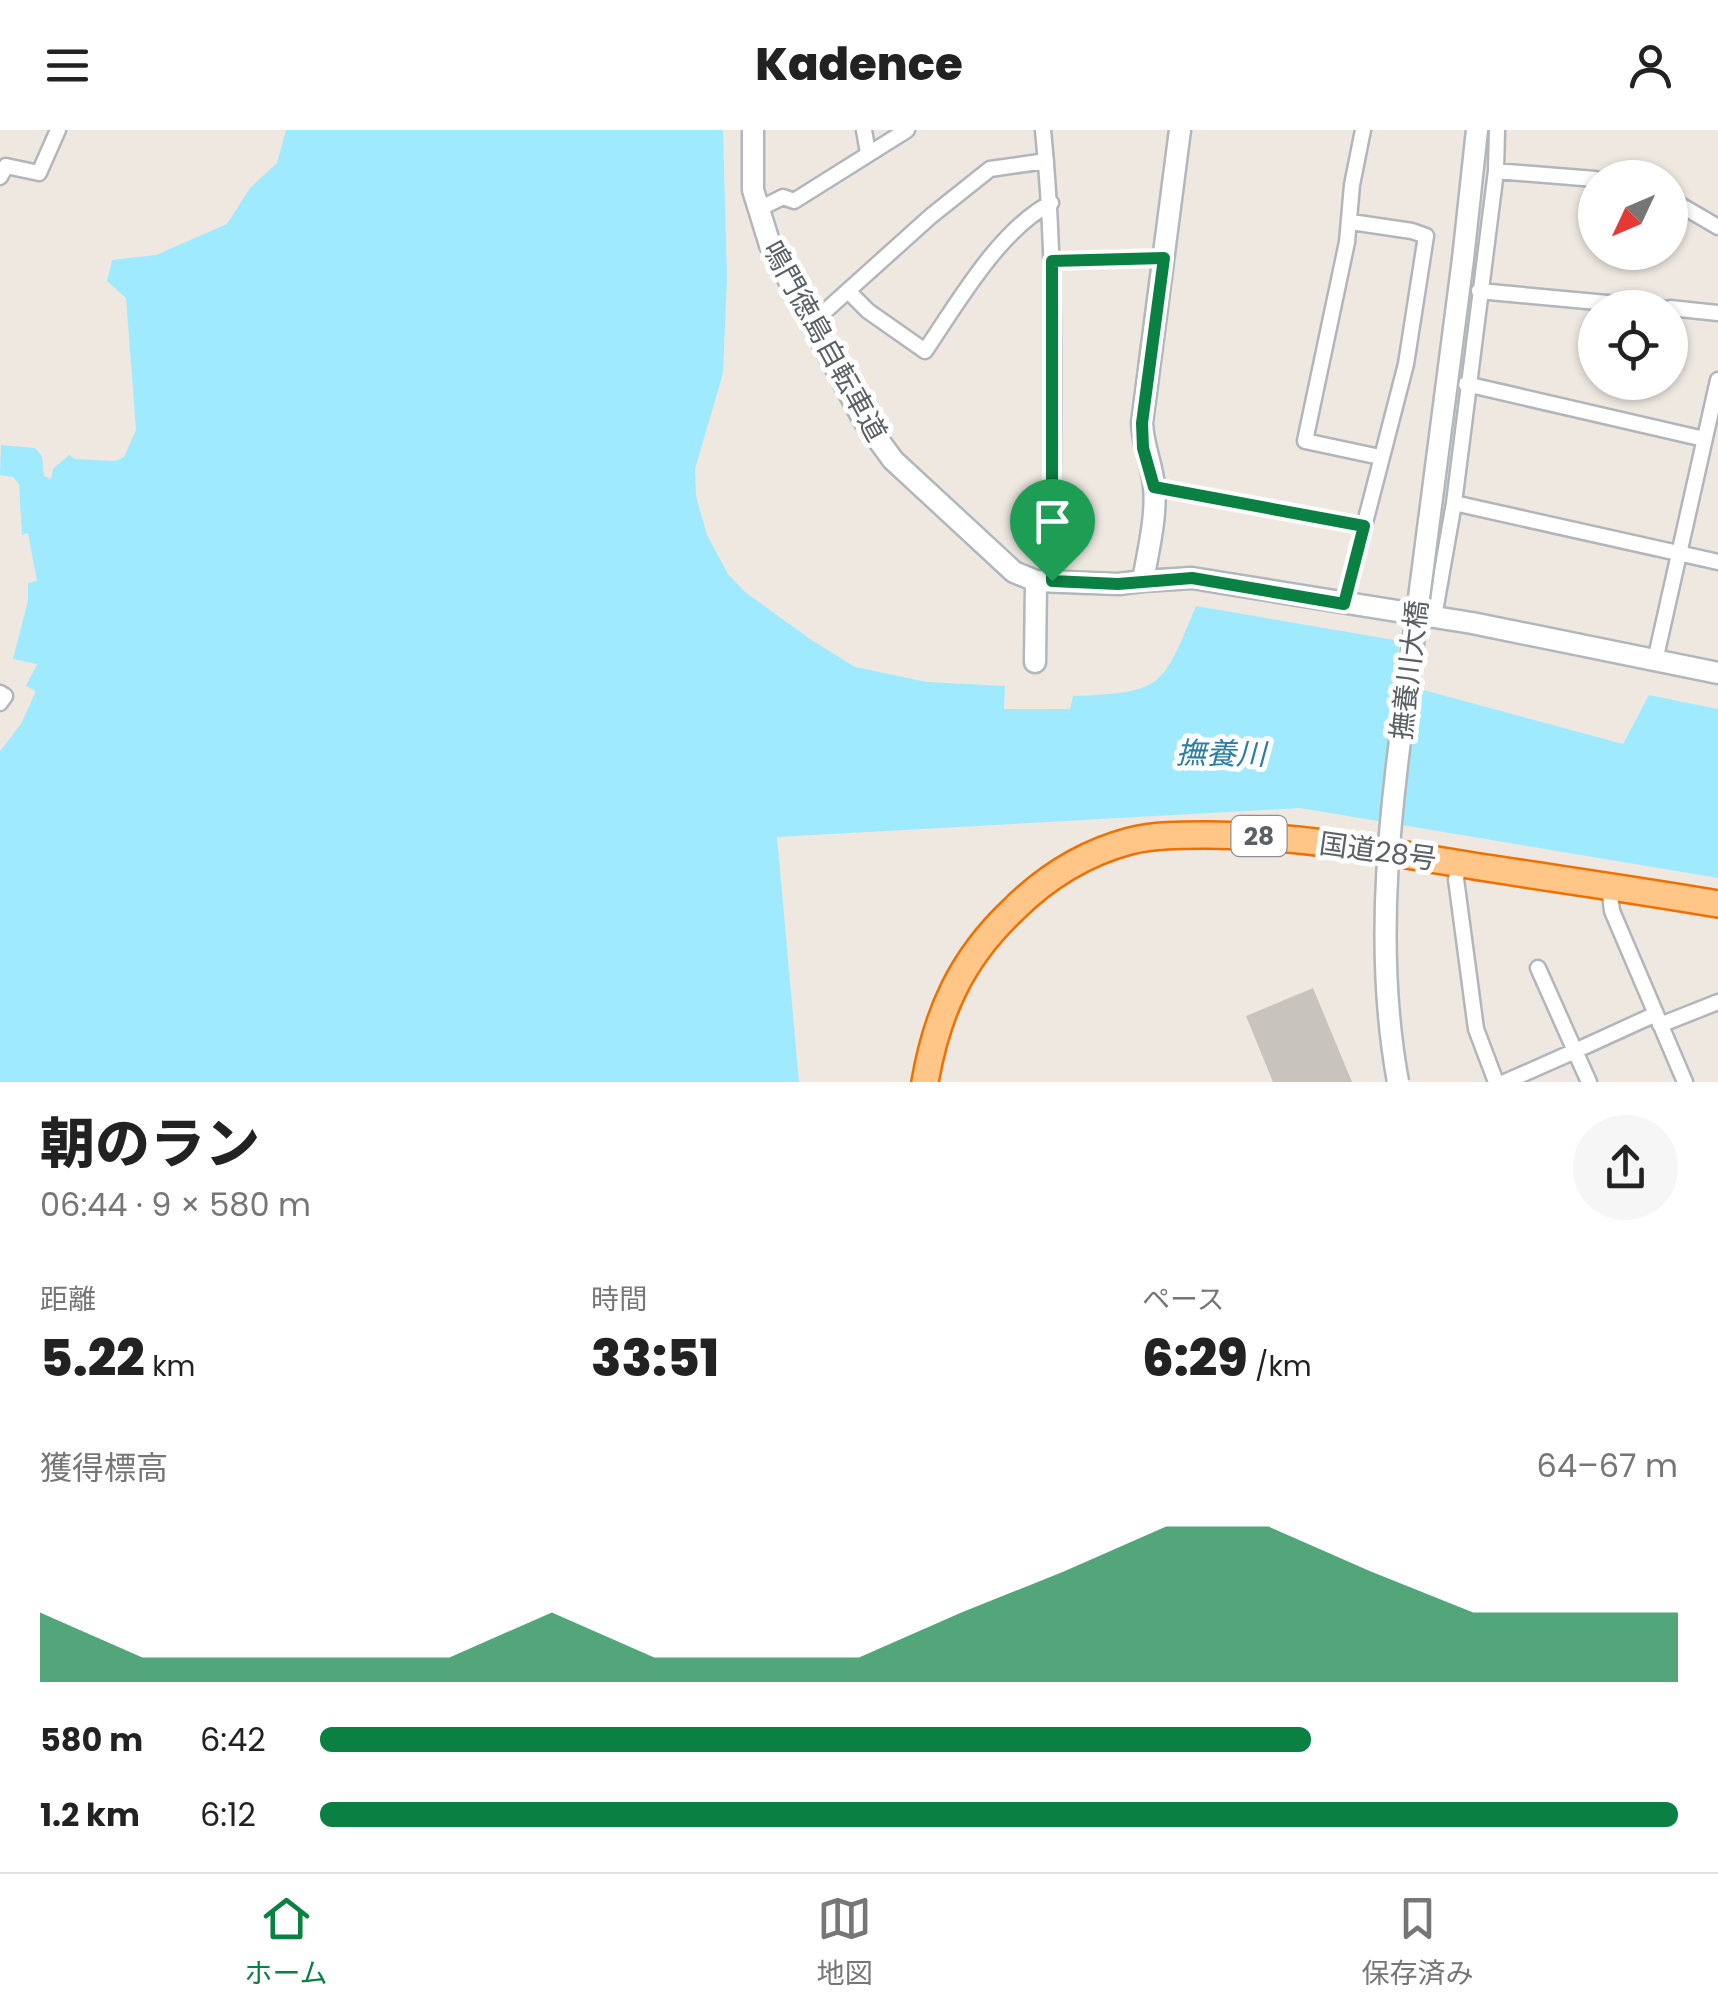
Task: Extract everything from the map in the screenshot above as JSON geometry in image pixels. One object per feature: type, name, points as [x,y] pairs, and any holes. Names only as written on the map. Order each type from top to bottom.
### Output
[{"type":"highway","name":"国道28号","points":[[924,1082],[933,1034],[965,966],[990,931],[1040,884],[1085,858],[1130,841],[1247,835],[1348,844],[1718,904]]},
{"type":"street","points":[[0,177],[6,166],[39,173],[58,130]]},
{"type":"street","name":"鳴門徳島自転車道","points":[[753,130],[752,171],[758,210],[770,244],[863,418],[893,460],[1014,572],[1044,581],[1118,584],[1192,578],[1434,617],[1718,673]]},
{"type":"street","points":[[864,130],[868,153]]},
{"type":"street","points":[[758,210],[782,197],[794,201],[812,192],[907,130]]},
{"type":"street","points":[[1035,662],[1044,581],[1052,261],[1043,130]]},
{"type":"street","points":[[1143,581],[1154,487],[1143,448],[1142,423],[1180,130]]},
{"type":"street","points":[[1363,130],[1352,185],[1351,222],[1305,441],[1380,457]]},
{"type":"street","name":"撫養川大橋","points":[[1398,1082],[1385,993],[1383,919],[1389,824],[1478,130]]},
{"type":"street","points":[[1434,617],[1454,502],[1496,171],[1497,130]]},
{"type":"street","points":[[812,323],[930,216],[990,169],[1046,161]]},
{"type":"street","points":[[1496,171],[1578,178]]},
{"type":"street","points":[[848,292],[925,351],[998,251],[1033,212],[1051,203]]},
{"type":"street","points":[[1688,209],[1718,227]]},
{"type":"street","points":[[1344,604],[1406,364],[1426,236],[1351,222]]},
{"type":"street","points":[[1052,261],[1164,258]]},
{"type":"street","points":[[1479,291],[1578,300]]},
{"type":"street","points":[[1688,310],[1718,313]]},
{"type":"street","points":[[1655,661],[1718,380]]},
{"type":"street","points":[[1466,384],[1704,439]]},
{"type":"street","points":[[1154,487],[1364,526]]},
{"type":"street","points":[[1454,502],[1718,562]]},
{"type":"street","points":[[0,693],[5,696],[0,703]]},
{"type":"street","points":[[1459,864],[1456,878],[1476,1028],[1496,1082]]},
{"type":"street","points":[[1610,886],[1612,911],[1685,1082]]},
{"type":"street","points":[[1538,968],[1589,1082]]},
{"type":"street","points":[[1505,1082],[1575,1051],[1718,1002]]},
{"type":"water","name":"撫養川","points":[[286,130],[723,130],[727,278],[723,373],[695,469],[696,496],[707,535],[728,574],[745,592],[855,667],[927,682],[1005,686],[1004,709],[1070,709],[1073,696],[1126,692],[1156,680],[1175,654],[1196,606],[1400,641],[1394,682],[1623,744],[1649,695],[1718,709],[1718,878],[1300,808],[777,837],[799,1082],[0,1082],[0,751],[21,724],[36,691],[26,686],[37,664],[13,659],[28,601],[28,583],[37,581],[28,533],[22,535],[19,484],[13,477],[0,475],[1,445],[35,448],[42,456],[44,476],[51,479],[53,469],[69,455],[75,459],[115,461],[124,457],[136,430],[126,298],[107,281],[112,260],[156,255],[227,224],[250,188],[277,163]]},
{"type":"building","points":[[1313,988],[1352,1082],[1273,1082],[1246,1016]]},
{"type":"route","points":[[1164,258],[1142,423],[1143,448],[1154,487],[1364,526],[1344,604],[1192,578],[1118,584],[1052,581],[1052,261],[1164,258]]}]
